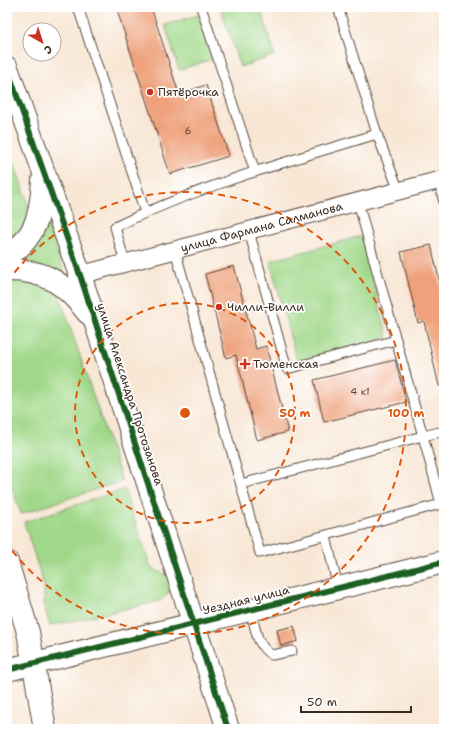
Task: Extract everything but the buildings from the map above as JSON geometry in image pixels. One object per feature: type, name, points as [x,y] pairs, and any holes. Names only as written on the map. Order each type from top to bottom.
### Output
[{"type":"street","name":"улица Александра Протозанова","points":[[7,68],[80,275],[228,729]]},
{"type":"street","points":[[7,256],[18,249],[34,229],[42,206],[44,173]]},
{"type":"street","name":"улица Фармана Салманова","points":[[80,275],[441,180]]},
{"type":"street","points":[[7,270],[28,270],[56,281],[76,298],[94,320]]},
{"type":"street","points":[[7,562],[28,632],[45,729]]},
{"type":"street","name":"Уездная улица","points":[[7,670],[35,665],[444,562]]},
{"type":"lane","points":[[78,7],[145,212]]},
{"type":"lane","points":[[201,7],[255,172]]},
{"type":"lane","points":[[338,7],[377,134],[399,191]]},
{"type":"lane","points":[[125,263],[115,227],[145,212],[255,172],[377,134]]},
{"type":"lane","points":[[441,180],[444,203]]},
{"type":"lane","points":[[175,250],[260,553],[326,536],[441,504],[358,202]]},
{"type":"lane","points":[[249,230],[287,369],[396,340]]},
{"type":"lane","points":[[241,484],[444,431]]},
{"type":"lane","points":[[326,536],[338,588]]},
{"type":"lane","points":[[251,610],[259,642],[262,648],[272,655],[292,651]]},
{"type":"green space","points":[[227,7],[260,7],[275,55],[240,67],[221,9]]},
{"type":"green space","points":[[198,15],[212,59],[179,70],[165,25]]},
{"type":"green space","points":[[12,157],[33,217],[7,249],[7,158]]},
{"type":"green space","points":[[47,221],[66,277],[11,262]]},
{"type":"green space","points":[[361,236],[388,338],[297,362],[270,261]]},
{"type":"green space","points":[[7,276],[58,291],[122,481],[21,514],[7,473]]},
{"type":"green space","points":[[124,489],[151,568],[169,576],[171,588],[168,594],[160,601],[50,626],[44,606],[44,586],[24,522]]},
{"type":"cycle path","points":[[7,68],[80,275],[228,729]]},
{"type":"cycle path","points":[[7,670],[444,562]]},
{"type":"place","name":"Пятёрочка","points":[[150,92]]},
{"type":"place","name":"Чилли-Вилли","points":[[219,307]]},
{"type":"place","name":"Тюменская","points":[[245,364]]}]
